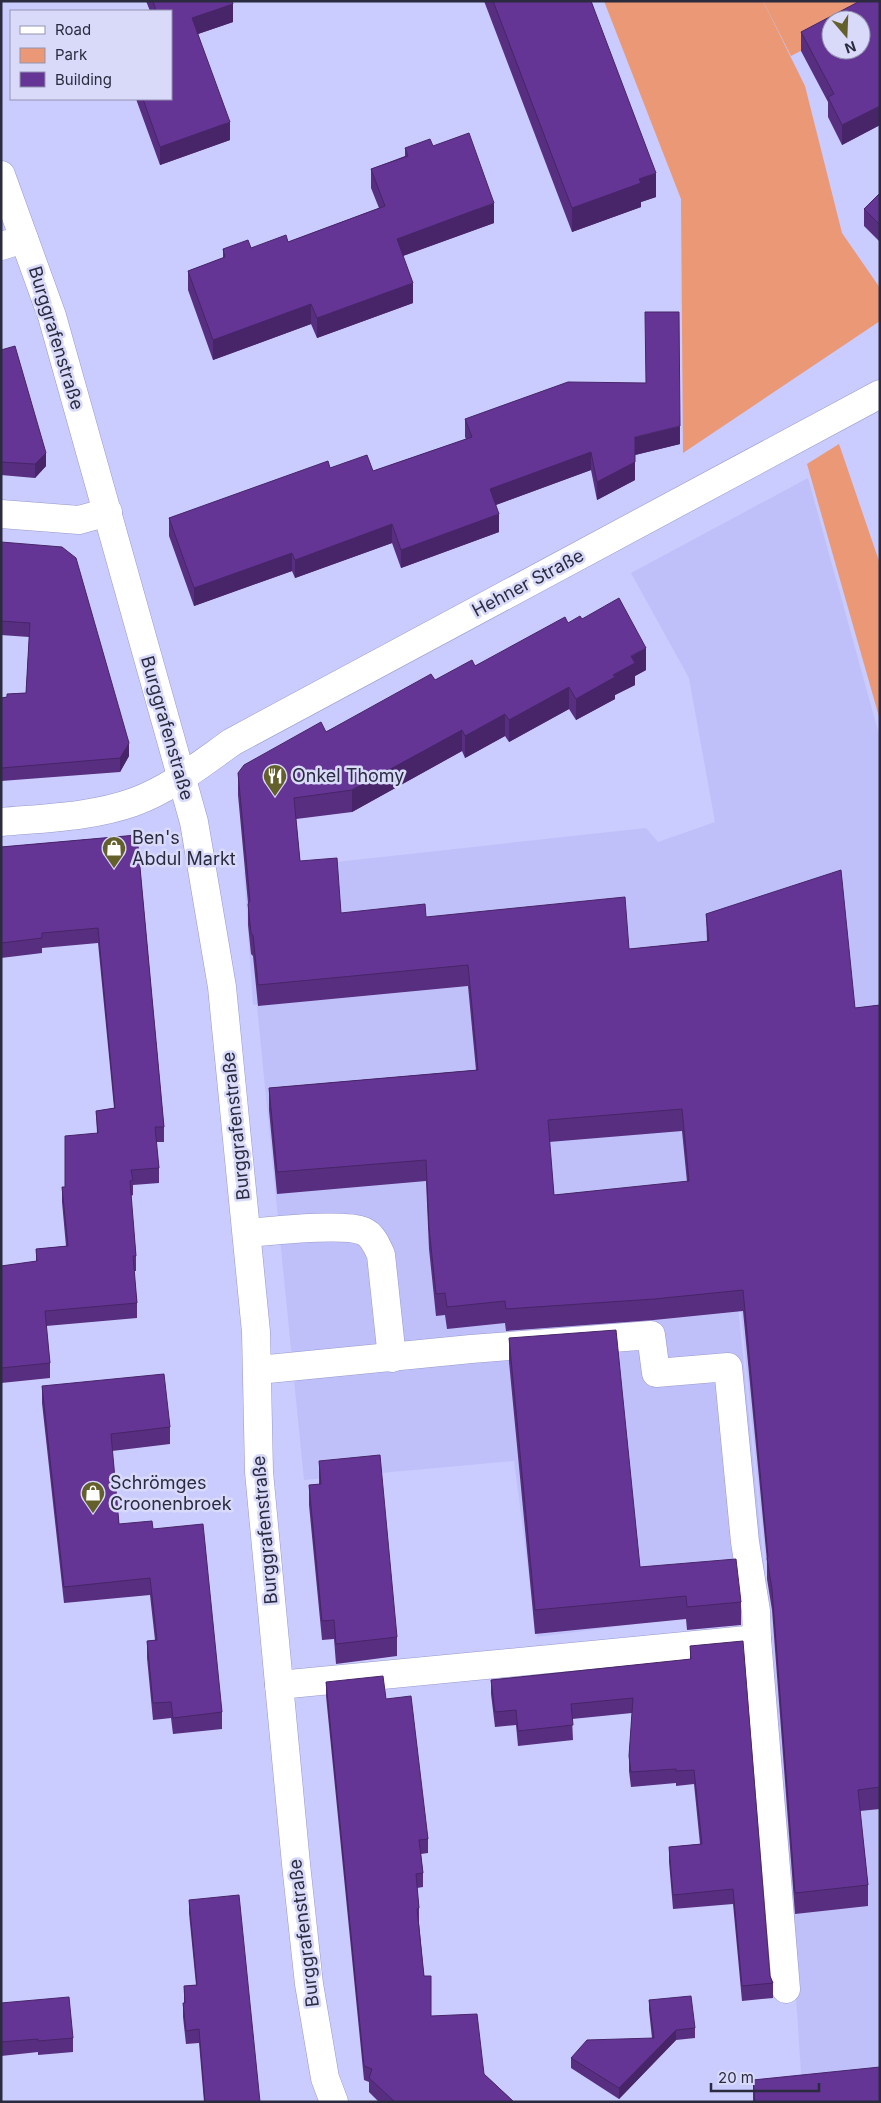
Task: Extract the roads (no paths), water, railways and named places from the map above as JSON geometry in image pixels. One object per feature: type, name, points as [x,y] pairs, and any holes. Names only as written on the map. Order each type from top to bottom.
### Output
[{"type":"street","name":"Burggrafenstraße","points":[[1,175],[13,242],[52,316],[194,822],[222,987],[247,1233],[258,1370],[259,1472],[279,1685],[309,1984],[330,2090]]},
{"type":"street","name":"Hehner Straße","points":[[1,822],[96,812],[135,802],[181,778],[232,742],[880,394]]},
{"type":"street","points":[[1,514],[79,520],[108,512]]},
{"type":"street","points":[[247,1233],[338,1228],[363,1231],[375,1241],[381,1255],[384,1273],[392,1358]]},
{"type":"street","points":[[258,1370],[651,1334],[656,1373],[728,1367],[745,1542],[756,1611],[786,1989]]},
{"type":"street","points":[[279,1685],[758,1639]]},
{"type":"place","name":"Onkel Thomy","points":[[275,797]]},
{"type":"place","name":"Ben's Abdul Markt","points":[[114,869]]},
{"type":"place","name":"Schrömges Croonenbroek","points":[[93,1514]]}]
